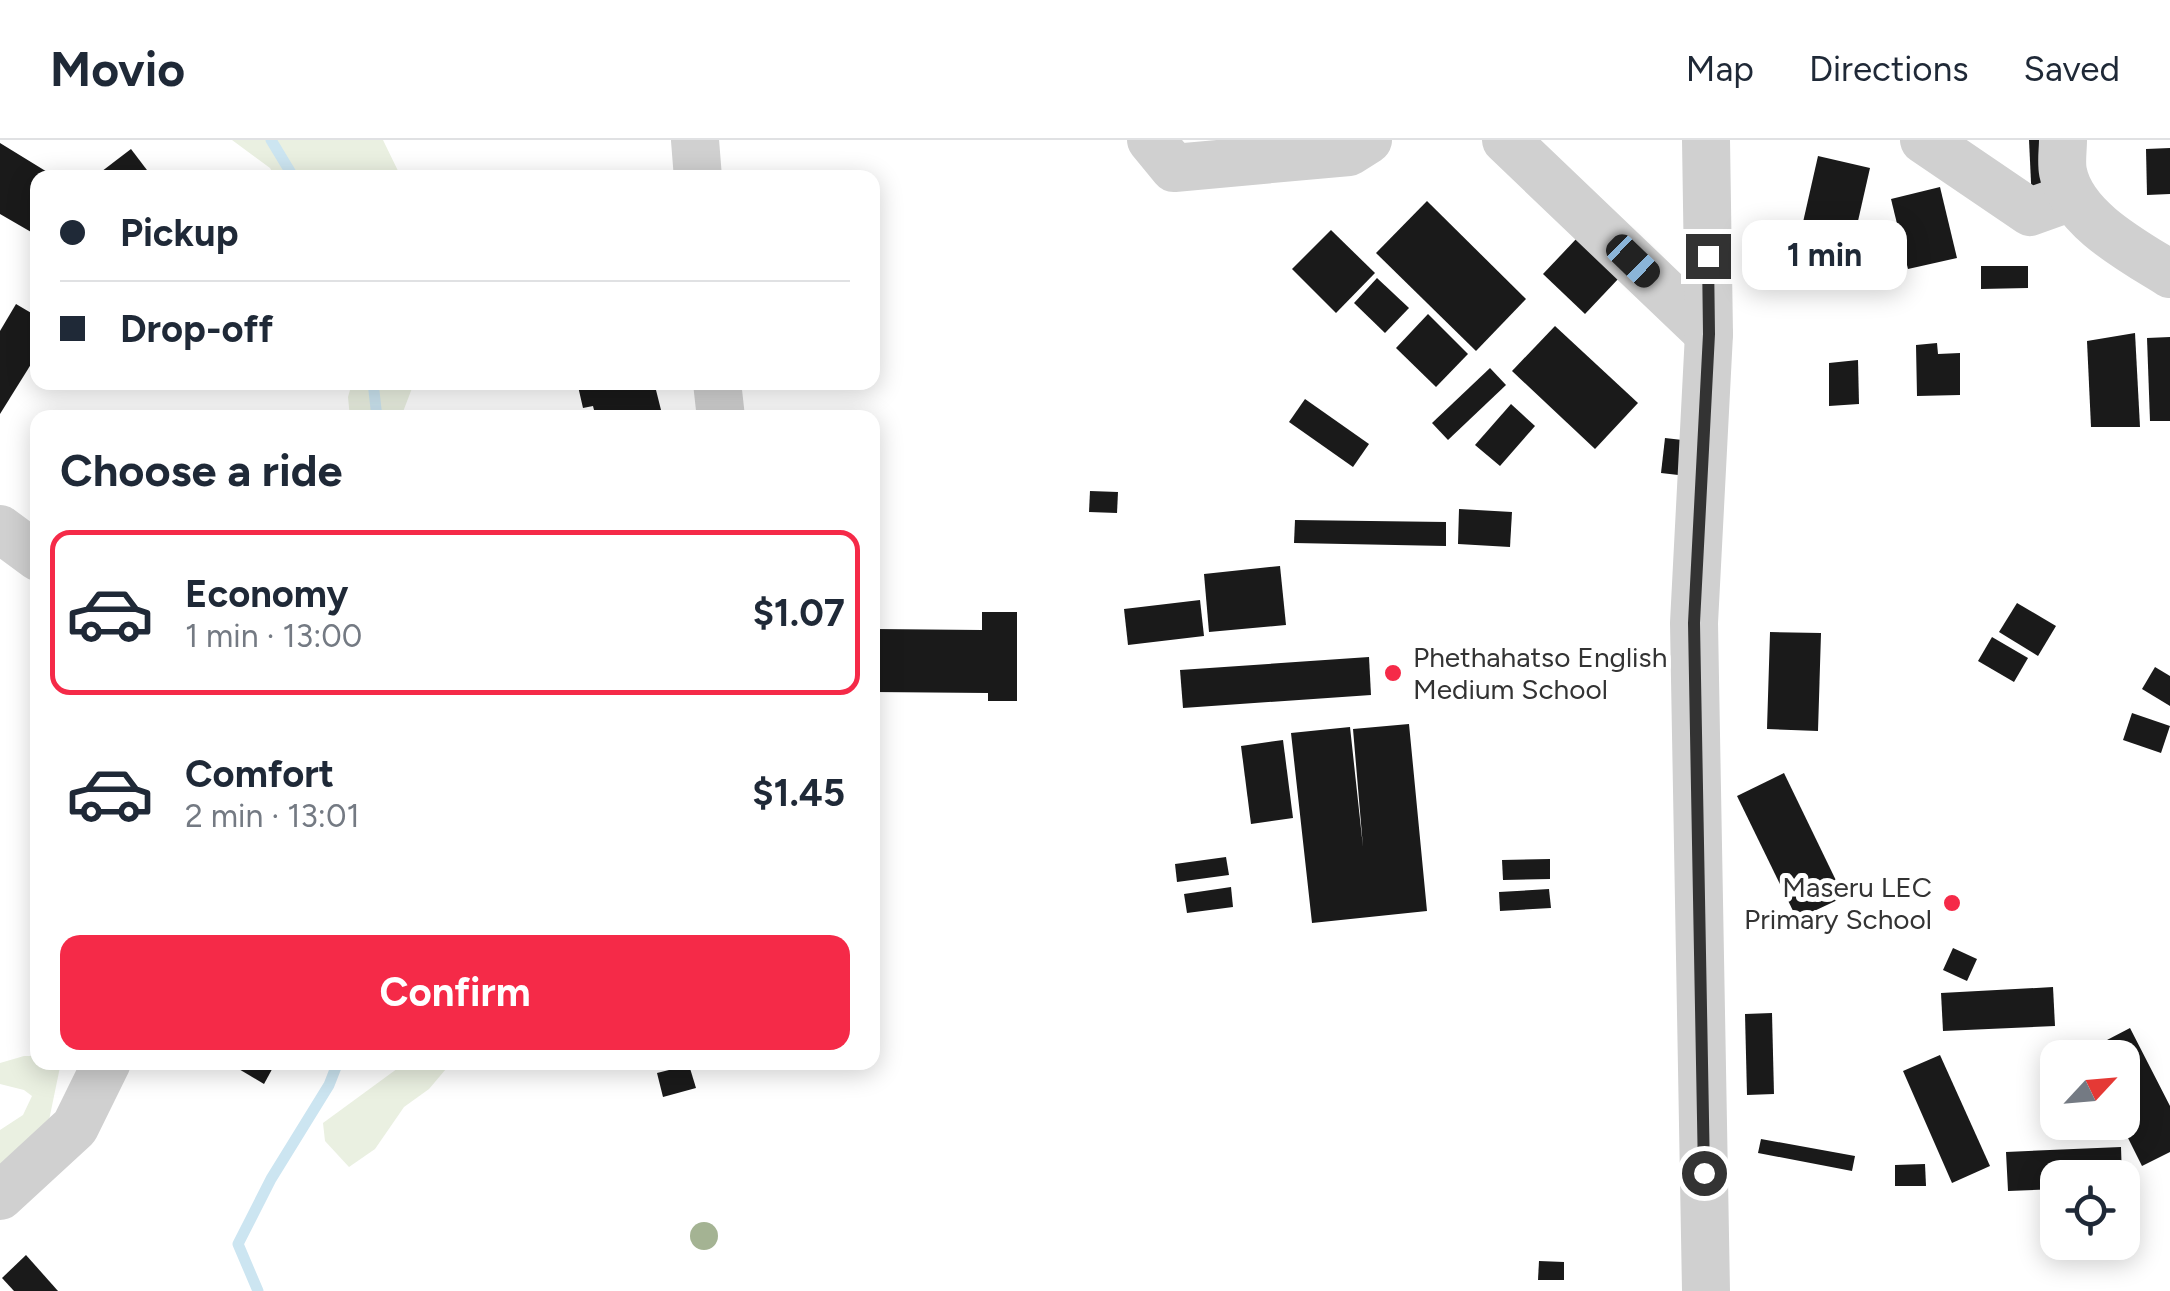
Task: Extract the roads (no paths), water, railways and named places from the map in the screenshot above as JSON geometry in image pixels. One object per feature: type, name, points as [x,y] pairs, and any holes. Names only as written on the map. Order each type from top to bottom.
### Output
[{"type":"street","points":[[695,140],[697,170]]},
{"type":"street","points":[[1151,140],[1174,168],[1349,152],[1368,140]]},
{"type":"street","points":[[1506,140],[1709,334]]},
{"type":"street","points":[[1706,140],[1709,334],[1694,623],[1706,1291]]},
{"type":"street","points":[[1924,140],[2030,212],[2072,197]]},
{"type":"street","points":[[2062,140],[2063,172],[2072,197],[2114,240],[2170,274]]},
{"type":"street","points":[[0,529],[30,551]]},
{"type":"street","points":[[0,1196],[75,1127],[103,1070]]},
{"type":"waterway","points":[[271,140],[289,170]]},
{"type":"waterway","points":[[374,390],[376,410]]},
{"type":"waterway","points":[[258,1291],[238,1244],[335,1070]]},
{"type":"place","name":"Phethahatso English Medium School","points":[[1393,673]]},
{"type":"place","name":"Maseru LEC Primary School","points":[[1952,903]]}]
